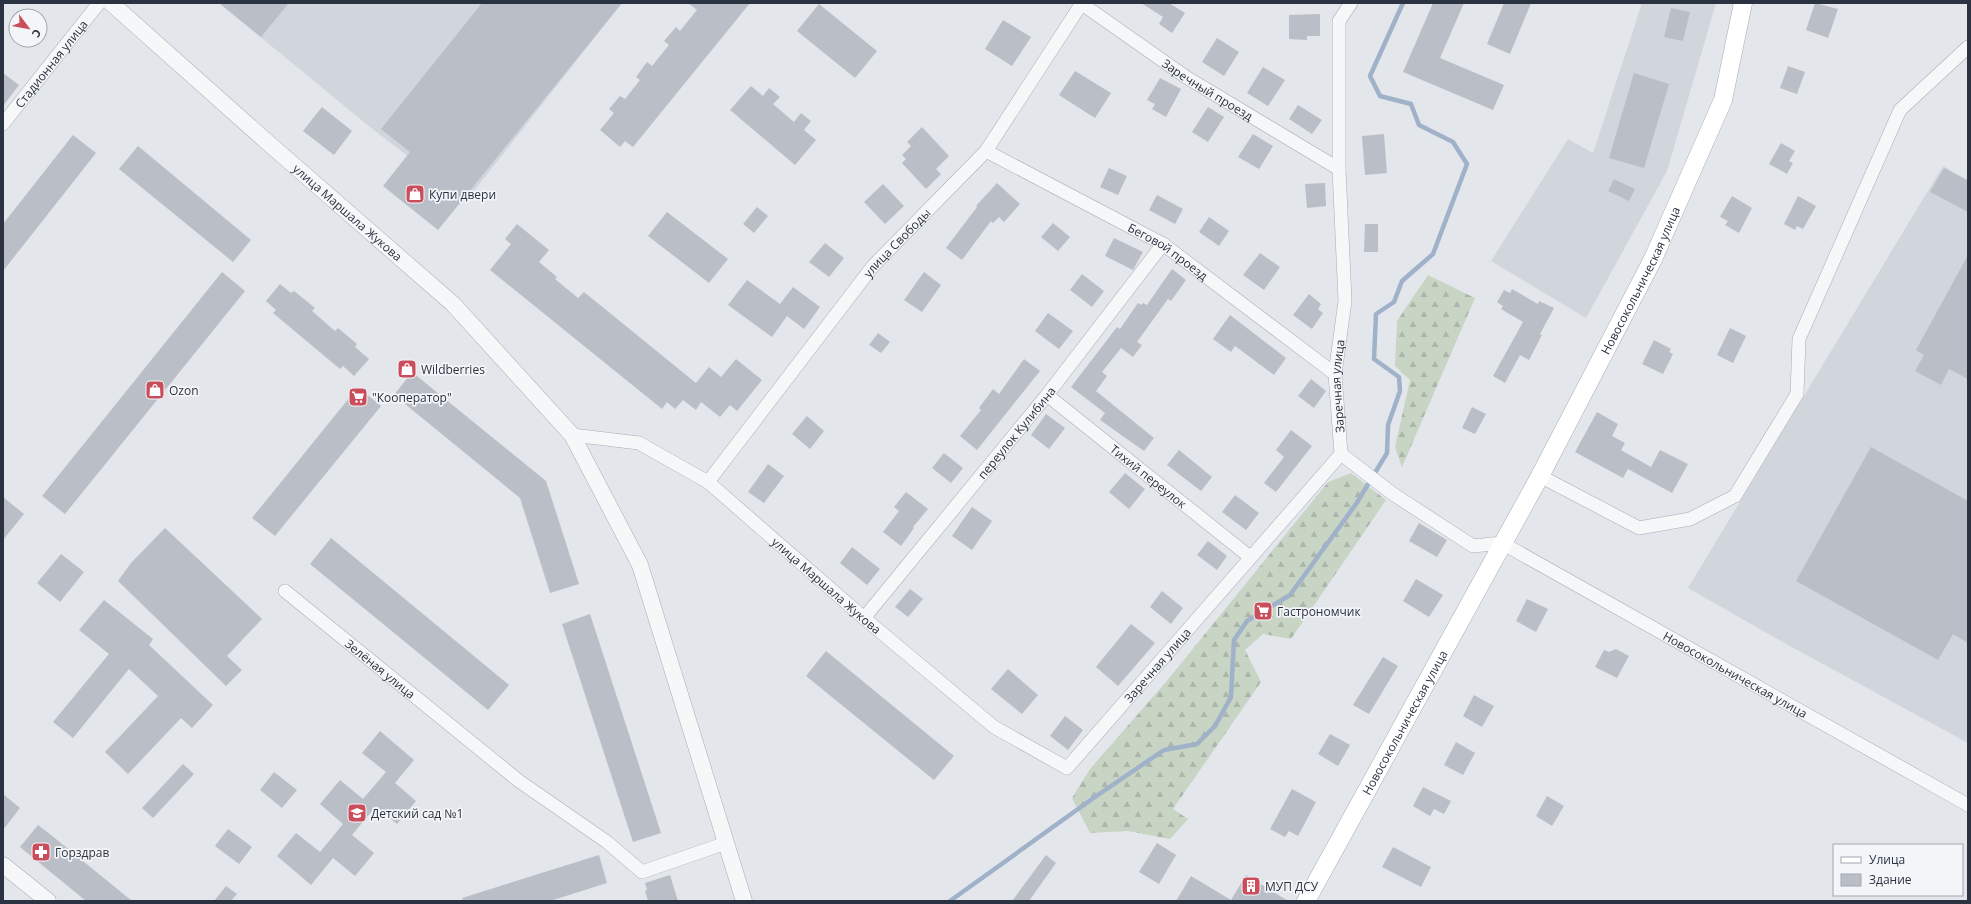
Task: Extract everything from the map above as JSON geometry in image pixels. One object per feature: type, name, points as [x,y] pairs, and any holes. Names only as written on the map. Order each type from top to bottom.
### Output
[{"type":"main road","name":"Новосокольническая улица","points":[[1306,901],[1540,476],[1653,259],[1724,100],[1743,3]]},
{"type":"street","name":"Стадионная улица","points":[[3,124],[99,3]]},
{"type":"street","name":"улица Маршала Жукова","points":[[111,3],[453,304],[572,435],[640,565],[744,901]]},
{"type":"street","name":"Заречная улица","points":[[1067,768],[1341,454],[1335,374],[1345,301],[1339,169],[1338,21],[1351,3]]},
{"type":"street","name":"Заречный проезд","points":[[1082,4],[1186,77],[1339,169]]},
{"type":"street","name":"улица Свободы","points":[[708,482],[873,266],[986,152],[1082,4]]},
{"type":"street","points":[[1540,476],[1639,528],[1690,519],[1735,496],[1797,394],[1798,340],[1900,110],[1968,47]]},
{"type":"street","name":"Беговой проезд","points":[[986,152],[1163,244],[1335,374]]},
{"type":"street","name":"переулок Кулибина","points":[[864,618],[1046,395],[1163,244]]},
{"type":"street","name":"Тихий переулок","points":[[1046,395],[1250,557]]},
{"type":"street","name":"улица Маршала Жукова","points":[[572,435],[639,443],[708,482],[864,618],[994,728],[1067,768]]},
{"type":"street","points":[[1341,454],[1380,485],[1473,546],[1502,543]]},
{"type":"street","name":"Новосокольническая улица","points":[[1502,543],[1968,805]]},
{"type":"street","name":"Зелёная улица","points":[[285,590],[519,781],[607,842],[642,872],[726,843]]},
{"type":"street","points":[[3,865],[48,901]]},
{"type":"shaded area","points":[[219,3],[622,3],[466,201],[370,127]]},
{"type":"shaded area","points":[[1642,3],[1716,3],[1667,171],[1586,318],[1491,261],[1568,139],[1593,153]]},
{"type":"shaded area","points":[[1943,166],[1968,180],[1968,743],[1779,640],[1688,588]]},
{"type":"green space","points":[[1428,275],[1475,298],[1402,467],[1395,447],[1410,380],[1395,366],[1397,321]]},
{"type":"green space","points":[[1351,473],[1386,500],[1291,639],[1263,634],[1245,650],[1261,682],[1173,809],[1188,819],[1170,839],[1128,831],[1090,833],[1072,798],[1090,769],[1166,682],[1328,482]]},
{"type":"building","points":[[219,3],[289,3],[261,37]]},
{"type":"building","points":[[482,3],[622,3],[438,230],[383,186],[410,152],[381,129]]},
{"type":"building","points":[[688,3],[750,3],[633,147],[625,141],[620,147],[600,130],[614,113],[609,109],[620,96],[625,99],[640,80],[636,77],[647,62],[652,66],[669,45],[664,41],[676,27],[680,31],[697,10]]},
{"type":"building","points":[[1141,3],[1169,3],[1185,13],[1172,33],[1159,24],[1163,17]]},
{"type":"building","points":[[1433,3],[1464,3],[1440,58],[1504,85],[1493,110],[1403,72]]},
{"type":"building","points":[[1504,3],[1531,3],[1510,54],[1487,44]]},
{"type":"building","points":[[1815,3],[1838,9],[1828,38],[1806,30]]},
{"type":"building","points":[[819,4],[877,51],[855,78],[797,31]]},
{"type":"building","points":[[1671,8],[1690,12],[1683,41],[1664,37]]},
{"type":"building","points":[[1320,14],[1320,36],[1307,36],[1307,40],[1289,39],[1289,15]]},
{"type":"building","points":[[1003,20],[1031,37],[1012,66],[985,49]]},
{"type":"building","points":[[1217,38],[1239,52],[1224,76],[1202,62]]},
{"type":"building","points":[[1788,66],[1805,72],[1797,94],[1780,88]]},
{"type":"building","points":[[1263,67],[1285,80],[1268,106],[1247,93]]},
{"type":"building","points":[[1075,71],[1111,93],[1095,118],[1059,95]]},
{"type":"building","points":[[3,73],[19,85],[3,106]]},
{"type":"building","points":[[1634,73],[1669,84],[1644,168],[1609,158]]},
{"type":"building","points":[[1160,78],[1181,89],[1166,117],[1152,109],[1155,104],[1147,100]]},
{"type":"building","points":[[751,86],[763,96],[769,88],[780,97],[773,104],[794,122],[801,113],[811,121],[804,130],[816,140],[795,165],[730,110]]},
{"type":"building","points":[[1298,105],[1322,120],[1312,134],[1289,119]]},
{"type":"building","points":[[322,107],[352,131],[334,155],[303,131]]},
{"type":"building","points":[[1208,107],[1224,117],[1208,142],[1192,132]]},
{"type":"building","points":[[922,127],[949,156],[936,169],[941,174],[926,189],[902,163],[906,159],[902,155],[911,146],[907,142]]},
{"type":"building","points":[[1253,134],[1273,146],[1259,169],[1238,157]]},
{"type":"building","points":[[1384,134],[1387,173],[1365,175],[1362,136]]},
{"type":"building","points":[[73,135],[96,153],[3,271],[3,224]]},
{"type":"building","points":[[1781,143],[1795,151],[1789,161],[1793,163],[1787,174],[1769,164]]},
{"type":"building","points":[[138,146],[251,240],[233,262],[119,169]]},
{"type":"building","points":[[1109,168],[1127,176],[1118,195],[1100,187]]},
{"type":"building","points":[[1944,168],[1968,181],[1968,212],[1930,192]]},
{"type":"building","points":[[1614,179],[1635,189],[1629,201],[1608,191]]},
{"type":"building","points":[[997,183],[1020,204],[1004,222],[999,217],[993,223],[991,221],[962,260],[946,248],[977,207],[976,206]]},
{"type":"building","points":[[1325,183],[1326,206],[1307,208],[1305,184]]},
{"type":"building","points":[[883,184],[904,206],[885,224],[864,202]]},
{"type":"building","points":[[1157,195],[1183,209],[1175,224],[1149,210]]},
{"type":"building","points":[[1732,196],[1752,208],[1739,233],[1725,225],[1728,221],[1720,217]]},
{"type":"building","points":[[1798,196],[1816,206],[1803,229],[1797,226],[1795,230],[1784,224]]},
{"type":"building","points":[[757,207],[768,216],[754,233],[743,224]]},
{"type":"building","points":[[667,212],[728,259],[709,283],[648,236]]},
{"type":"building","points":[[1209,217],[1229,231],[1219,246],[1199,232]]},
{"type":"building","points":[[1053,223],[1070,237],[1058,251],[1041,237]]},
{"type":"building","points":[[517,224],[549,250],[539,262],[557,277],[555,279],[578,298],[584,292],[696,383],[709,367],[721,377],[736,359],[762,380],[737,411],[730,405],[720,417],[701,402],[696,410],[683,400],[675,409],[667,402],[662,409],[490,270],[511,244],[505,239]]},
{"type":"building","points":[[1365,224],[1378,224],[1378,252],[1364,252]]},
{"type":"building","points":[[1114,238],[1143,252],[1133,270],[1105,256]]},
{"type":"building","points":[[825,243],[844,258],[829,277],[809,262]]},
{"type":"building","points":[[1260,253],[1280,267],[1264,290],[1243,275]]},
{"type":"building","points":[[1968,255],[1968,379],[1949,369],[1941,385],[1915,371],[1924,355],[1916,350]]},
{"type":"building","points":[[1172,269],[1186,280],[1171,301],[1168,299],[1137,342],[1142,345],[1133,357],[1121,348],[1102,372],[1107,376],[1096,391],[1154,438],[1144,451],[1100,420],[1105,413],[1071,387],[1117,327],[1120,329],[1138,303],[1141,305],[1143,303],[1147,305]]},
{"type":"building","points":[[222,272],[245,291],[65,514],[42,496]]},
{"type":"building","points":[[924,272],[941,285],[922,312],[904,300]]},
{"type":"building","points":[[1082,274],[1104,291],[1092,307],[1070,290]]},
{"type":"building","points":[[747,280],[780,304],[793,287],[820,307],[804,329],[787,316],[772,337],[728,305]]},
{"type":"building","points":[[280,284],[291,293],[294,291],[315,308],[312,311],[335,331],[338,328],[357,344],[355,347],[369,359],[354,376],[343,366],[340,369],[273,313],[276,310],[266,301]]},
{"type":"building","points":[[1512,289],[1538,304],[1539,301],[1554,308],[1540,334],[1542,335],[1529,360],[1520,355],[1505,383],[1493,376],[1523,322],[1501,309],[1503,306],[1497,302],[1504,290],[1510,293]]},
{"type":"building","points":[[1309,294],[1321,304],[1318,309],[1323,313],[1312,329],[1293,315]]},
{"type":"building","points":[[1048,313],[1073,331],[1059,349],[1035,331]]},
{"type":"building","points":[[1230,315],[1286,358],[1274,375],[1235,346],[1231,352],[1213,339]]},
{"type":"building","points":[[1730,328],[1746,336],[1733,363],[1717,355]]},
{"type":"building","points":[[878,333],[890,342],[881,353],[869,345]]},
{"type":"building","points":[[1654,340],[1671,349],[1669,352],[1673,354],[1663,374],[1642,364]]},
{"type":"building","points":[[1024,359],[1040,371],[977,450],[960,436],[981,410],[979,408],[993,389],[999,394]]},
{"type":"building","points":[[412,372],[546,481],[579,584],[550,593],[520,498],[394,395]]},
{"type":"building","points":[[1311,379],[1326,391],[1314,408],[1298,396]]},
{"type":"building","points":[[358,387],[381,406],[275,536],[252,518]]},
{"type":"building","points":[[1472,407],[1486,414],[1475,434],[1462,428]]},
{"type":"building","points":[[1597,412],[1618,424],[1612,436],[1625,443],[1621,450],[1651,467],[1660,450],[1688,464],[1672,493],[1628,469],[1623,478],[1575,452]]},
{"type":"building","points":[[1046,414],[1065,428],[1049,449],[1031,435]]},
{"type":"building","points":[[807,416],[824,431],[810,449],[792,434]]},
{"type":"building","points":[[1291,430],[1312,446],[1276,492],[1264,483],[1284,457],[1276,450]]},
{"type":"building","points":[[1871,447],[1968,501],[1968,643],[1953,634],[1938,660],[1796,581]]},
{"type":"building","points":[[1179,450],[1212,477],[1201,491],[1167,465]]},
{"type":"building","points":[[944,453],[963,468],[951,483],[932,468]]},
{"type":"building","points":[[768,464],[784,476],[764,503],[748,492]]},
{"type":"building","points":[[1125,473],[1145,489],[1129,509],[1109,492]]},
{"type":"building","points":[[906,492],[928,509],[913,527],[914,528],[901,546],[883,532],[899,511],[894,507]]},
{"type":"building","points":[[1235,495],[1259,513],[1246,530],[1222,512]]},
{"type":"building","points":[[3,497],[24,514],[3,540]]},
{"type":"building","points":[[972,507],[992,521],[972,550],[952,536]]},
{"type":"building","points":[[1419,523],[1447,540],[1437,557],[1409,541]]},
{"type":"building","points":[[165,528],[262,619],[227,656],[242,670],[226,686],[118,581],[131,563]]},
{"type":"building","points":[[331,538],[509,685],[488,710],[310,564]]},
{"type":"building","points":[[1208,541],[1227,556],[1217,570],[1197,555]]},
{"type":"building","points":[[852,547],[880,569],[867,585],[840,563]]},
{"type":"building","points":[[61,554],[84,572],[60,602],[37,583]]},
{"type":"building","points":[[1416,579],[1443,595],[1429,617],[1403,601]]},
{"type":"building","points":[[910,589],[923,599],[908,617],[895,607]]},
{"type":"building","points":[[1162,591],[1183,608],[1171,624],[1150,607]]},
{"type":"building","points":[[1527,599],[1548,609],[1536,632],[1516,621]]},
{"type":"building","points":[[104,600],[153,639],[149,645],[213,705],[192,728],[181,718],[128,774],[105,752],[158,696],[129,669],[73,738],[53,722],[109,654],[79,630]]},
{"type":"building","points":[[590,614],[661,833],[633,842],[562,624]]},
{"type":"building","points":[[1131,624],[1155,643],[1118,686],[1096,667]]},
{"type":"building","points":[[1616,649],[1629,656],[1617,678],[1595,667],[1604,650],[1609,652]]},
{"type":"building","points":[[826,651],[954,756],[934,780],[806,676]]},
{"type":"building","points":[[1383,657],[1398,666],[1369,714],[1353,705]]},
{"type":"building","points":[[1008,669],[1038,695],[1022,714],[991,689]]},
{"type":"building","points":[[1474,695],[1494,706],[1482,727],[1463,716]]},
{"type":"building","points":[[1065,716],[1083,730],[1068,750],[1050,736]]},
{"type":"building","points":[[380,731],[414,760],[395,783],[416,801],[397,824],[376,806],[352,835],[374,853],[355,876],[333,858],[311,885],[277,856],[296,833],[320,852],[343,824],[320,804],[340,780],[363,799],[386,772],[362,753]]},
{"type":"building","points":[[1330,734],[1350,745],[1338,766],[1318,754]]},
{"type":"building","points":[[1456,742],[1475,753],[1463,775],[1444,765]]},
{"type":"building","points":[[183,764],[194,774],[153,818],[142,808]]},
{"type":"building","points":[[274,772],[297,790],[282,808],[260,790]]},
{"type":"building","points":[[1423,787],[1451,801],[1444,814],[1434,809],[1430,816],[1413,806]]},
{"type":"building","points":[[1292,789],[1316,802],[1298,836],[1289,831],[1285,837],[1270,829]]},
{"type":"building","points":[[3,794],[20,808],[3,830]]},
{"type":"building","points":[[1547,796],[1564,806],[1552,826],[1536,816]]},
{"type":"building","points":[[38,825],[132,901],[86,901],[20,847]]},
{"type":"building","points":[[228,829],[252,847],[239,864],[215,846]]},
{"type":"building","points":[[1157,843],[1176,855],[1159,884],[1139,872]]},
{"type":"building","points":[[1393,847],[1431,867],[1421,887],[1382,867]]},
{"type":"building","points":[[599,855],[607,883],[550,901],[463,901],[462,898]]},
{"type":"building","points":[[1046,855],[1056,863],[1029,901],[1012,901]]},
{"type":"building","points":[[670,875],[678,901],[648,901],[645,891],[647,890],[645,883]]},
{"type":"building","name":"МУП ДСУ","points":[[1246,875],[1288,901],[1176,901],[1191,876],[1231,900]]},
{"type":"building","points":[[226,886],[237,894],[231,901],[214,901]]},
{"type":"waterway","points":[[950,901],[1092,799],[1164,750],[1197,744],[1215,726],[1231,697],[1234,640],[1247,621],[1290,595],[1356,504],[1387,453],[1388,425],[1400,391],[1399,377],[1374,359],[1376,314],[1394,302],[1402,281],[1433,254],[1467,164],[1453,142],[1419,125],[1411,104],[1380,96],[1370,76],[1403,3]]},
{"type":"place","name":"Купи двери","points":[[415,194]]},
{"type":"place","name":"Wildberries","points":[[407,369]]},
{"type":"place","name":"Ozon","points":[[155,390]]},
{"type":"place","name":"\"Кооператор\"","points":[[358,397]]},
{"type":"place","name":"Гастрономчик","points":[[1263,611]]},
{"type":"place","name":"Детский сад №1","points":[[357,813]]},
{"type":"place","name":"Горздрав","points":[[41,852]]},
{"type":"place","name":"МУП ДСУ","points":[[1251,886]]}]
